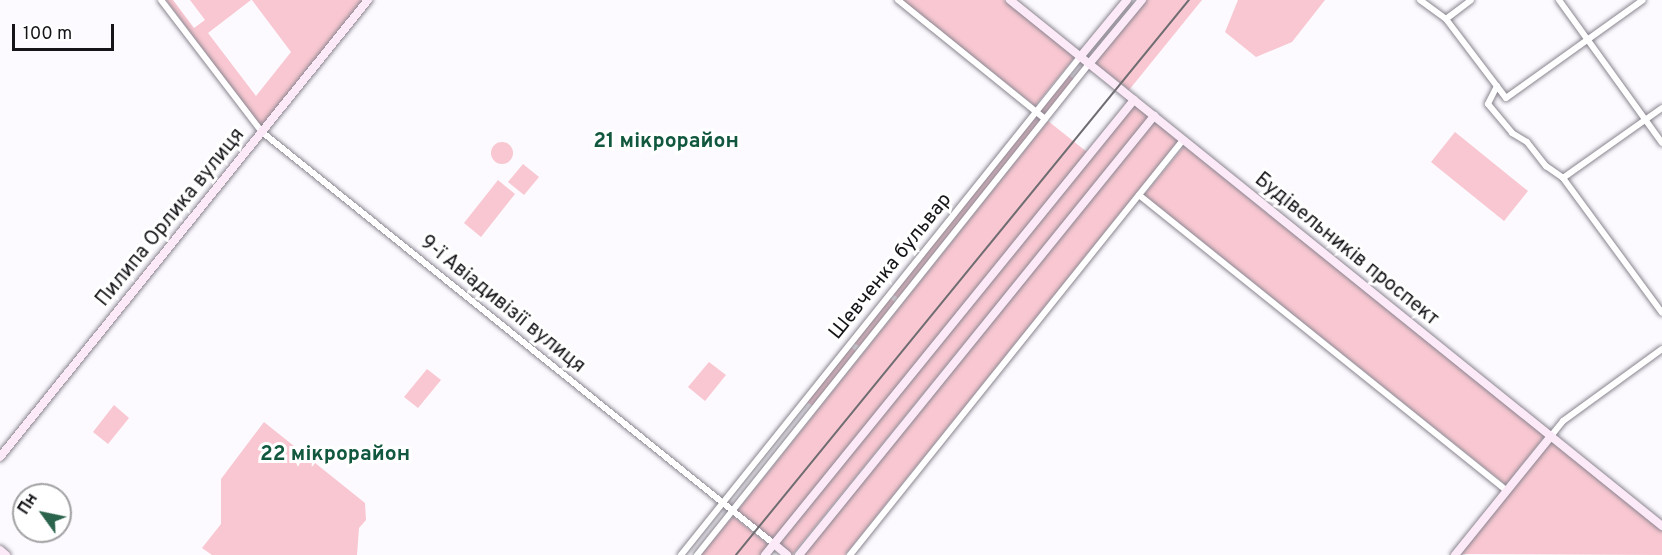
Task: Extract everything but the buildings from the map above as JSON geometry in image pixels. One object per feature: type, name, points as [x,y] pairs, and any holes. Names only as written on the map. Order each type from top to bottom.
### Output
[{"type":"main road","name":"Пилипа Орлика вулиця","points":[[0,457],[368,0]]},
{"type":"main road","name":"Будівельників проспект","points":[[1010,0],[1662,526]]},
{"type":"main road","name":"Шевченка бульвар","points":[[1080,57],[1126,0]]},
{"type":"main road","name":"Шевченка бульвар","points":[[1089,64],[1142,0]]},
{"type":"main road","points":[[765,555],[1134,100]]},
{"type":"main road","points":[[799,555],[1154,116]]},
{"type":"main road","points":[[1455,555],[1551,436]]},
{"type":"main road","points":[[774,544],[787,555]]},
{"type":"main road","points":[[0,550],[6,555]]},
{"type":"street","name":"9-ї Авіадивізії вулиця","points":[[161,0],[262,132],[774,544]]},
{"type":"street","points":[[898,0],[1045,119]]},
{"type":"street","points":[[1420,0],[1446,19],[1506,98],[1643,0]]},
{"type":"street","points":[[1446,19],[1471,0]]},
{"type":"street","points":[[1559,0],[1662,143]]},
{"type":"street","name":"Шевченка бульвар","points":[[681,555],[1080,57]]},
{"type":"street","name":"Шевченка бульвар","points":[[697,555],[1089,64]]},
{"type":"street","points":[[1497,86],[1488,104],[1512,133],[1527,142],[1546,166],[1563,178],[1662,314]]},
{"type":"street","points":[[1563,178],[1662,108]]},
{"type":"street","points":[[850,555],[1183,140]]},
{"type":"street","points":[[1139,195],[1507,491]]},
{"type":"street","points":[[1551,436],[1563,421],[1662,350]]},
{"type":"street","points":[[804,402],[813,410]]},
{"type":"shaded area","points":[[166,0],[173,0],[194,28],[205,20],[190,0],[251,0],[208,33],[256,96],[291,52],[252,0],[363,0],[261,127]]},
{"type":"shaded area","points":[[902,0],[1004,0],[1075,57],[1035,106]]},
{"type":"shaded area","points":[[1147,0],[1202,0],[1129,90],[1095,63]]},
{"type":"shaded area","points":[[1238,0],[1325,0],[1292,42],[1256,57],[1225,32]]},
{"type":"shaded area","points":[[1069,75],[1074,79],[1045,115],[1040,111]]},
{"type":"shaded area","points":[[1134,105],[1149,117],[792,555],[779,544]]},
{"type":"shaded area","points":[[1036,115],[1042,119],[898,298],[893,294]]},
{"type":"shaded area","points":[[1048,121],[1087,152],[773,540],[737,511]]},
{"type":"shaded area","points":[[1154,121],[1178,141],[845,555],[804,555]]},
{"type":"shaded area","points":[[1455,132],[1528,191],[1504,221],[1431,162]]},
{"type":"shaded area","points":[[502,142],[512,149],[513,153],[506,163],[502,164],[492,157],[491,153],[498,143]]},
{"type":"shaded area","points":[[1184,146],[1545,436],[1506,485],[1144,195]]},
{"type":"shaded area","points":[[523,164],[539,177],[524,195],[508,182]]},
{"type":"shaded area","points":[[498,180],[515,194],[481,237],[464,223]]},
{"type":"shaded area","points":[[890,298],[895,302],[860,347],[854,343]]},
{"type":"shaded area","points":[[851,347],[856,351],[813,406],[807,402]]},
{"type":"shaded area","points":[[709,362],[726,375],[705,401],[688,387]]},
{"type":"shaded area","points":[[427,369],[441,380],[418,408],[404,397]]},
{"type":"shaded area","points":[[114,405],[129,418],[108,444],[93,432]]},
{"type":"shaded area","points":[[264,422],[365,503],[366,520],[359,528],[357,555],[212,555],[202,548],[221,524],[221,479]]},
{"type":"shaded area","points":[[1551,441],[1662,531],[1662,555],[1460,554]]},
{"type":"shaded area","points":[[733,516],[769,545],[761,555],[701,555]]},
{"type":"tram line","points":[[736,555],[1189,0]]},
{"type":"district","name":"21 мікрорайон","points":[[666,142]]},
{"type":"district","name":"22 мікрорайон","points":[[335,455]]}]
